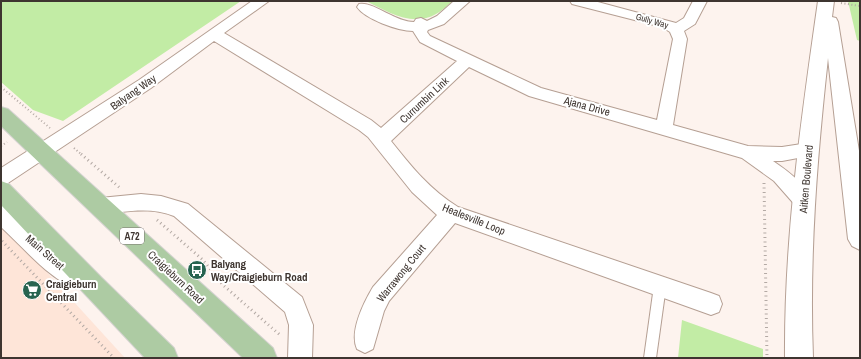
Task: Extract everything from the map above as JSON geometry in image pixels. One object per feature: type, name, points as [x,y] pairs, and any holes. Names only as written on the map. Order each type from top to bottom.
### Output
[{"type":"main road","name":"Aitken Boulevard","points":[[799,358],[797,322],[803,200],[826,1],[837,62],[860,239]]},
{"type":"main road","name":"Craigieburn Road","points":[[1,114],[263,358]]},
{"type":"main road","points":[[1,190],[93,287],[164,358]]},
{"type":"main road","name":"Main Street","points":[[1,212],[61,267],[93,287]]},
{"type":"street","name":"Balyang Way","points":[[1,178],[63,139],[145,84],[262,1]]},
{"type":"street","points":[[351,1],[392,24],[408,27],[438,22],[449,11],[463,1]]},
{"type":"street","name":"Gully Way","points":[[576,1],[659,22],[676,29],[680,39],[664,128]]},
{"type":"street","points":[[676,29],[690,21],[700,1]]},
{"type":"street","name":"Ajana Drive","points":[[422,25],[422,36],[432,42],[535,92],[748,153],[782,154],[808,150]]},
{"type":"street","name":"Healesville Loop","points":[[214,34],[365,125],[380,140],[426,194],[434,202],[451,213],[711,304]]},
{"type":"street","name":"Currumbin Link","points":[[380,140],[468,60]]},
{"type":"street","name":"Ajana Drive","points":[[748,153],[781,176],[803,200]]},
{"type":"street","points":[[100,206],[136,202],[162,203],[181,210],[294,305],[301,325],[300,356]]},
{"type":"street","name":"Warrawong Court","points":[[365,341],[373,308],[382,294],[451,213]]},
{"type":"lane","points":[[650,358],[660,286]]},
{"type":"path","points":[[840,3],[860,6]]},
{"type":"path","points":[[1,87],[203,260],[223,285],[300,356]]},
{"type":"path","points":[[765,164],[767,358]]},
{"type":"path","points":[[1,240],[114,358]]},
{"type":"shaded area","name":"Craigieburn Central","points":[[1,222],[125,358],[1,358]]},
{"type":"green space","points":[[1,1],[241,1],[63,121],[33,110],[1,82]]},
{"type":"green space","points":[[366,1],[453,1],[443,10],[427,18],[409,19],[391,13]]},
{"type":"green space","points":[[848,1],[860,1],[860,41],[857,40]]},
{"type":"green space","points":[[682,320],[763,349],[763,358],[678,358]]},
{"type":"place","name":"Balyang Way/Craigieburn Road","points":[[197,270]]},
{"type":"place","name":"Craigieburn Central","points":[[32,290]]}]
